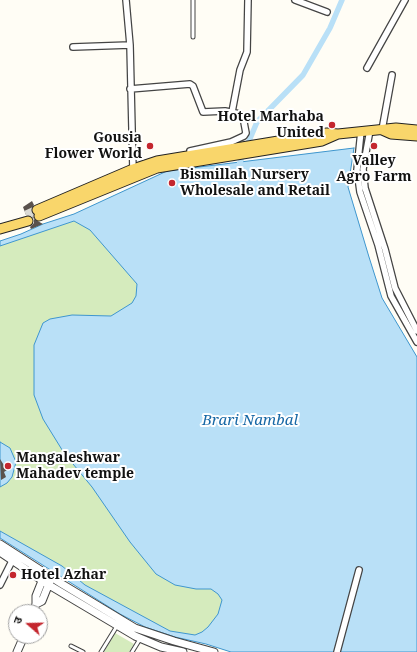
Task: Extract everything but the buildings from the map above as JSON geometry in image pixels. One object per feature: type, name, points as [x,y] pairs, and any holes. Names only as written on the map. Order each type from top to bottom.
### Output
[{"type":"main road","points":[[38,213],[155,163],[321,138],[332,133],[338,134],[396,128],[417,130]]},
{"type":"main road","points":[[382,130],[391,134],[417,136]]},
{"type":"main road","points":[[0,223],[27,218],[0,229]]},
{"type":"street","points":[[126,0],[130,45],[133,172]]},
{"type":"street","points":[[232,112],[240,70],[247,52],[248,0]]},
{"type":"street","points":[[295,0],[327,12]]},
{"type":"street","points":[[367,68],[405,0]]},
{"type":"street","points":[[73,47],[130,45]]},
{"type":"street","points":[[382,130],[392,75]]},
{"type":"street","points":[[130,89],[190,84],[193,86],[203,112],[232,112],[243,117],[246,133],[244,136],[231,142],[157,158],[155,163]]},
{"type":"street","points":[[366,130],[358,170],[360,192],[378,244],[391,296],[413,329]]},
{"type":"street","points":[[366,130],[363,169],[365,188],[385,249],[395,288],[413,329],[417,342]]},
{"type":"street","points":[[0,544],[50,581],[119,623],[140,638],[165,650],[182,652]]},
{"type":"street","points":[[0,552],[44,576]]},
{"type":"street","points":[[0,585],[13,559]]},
{"type":"street","points":[[337,652],[359,570]]},
{"type":"street","points":[[44,576],[36,596],[36,604],[42,601],[50,581]]},
{"type":"street","points":[[119,623],[209,651]]},
{"type":"lane","points":[[193,0],[193,37]]},
{"type":"lane","points":[[101,652],[119,623]]},
{"type":"lane","points":[[132,652],[140,638]]},
{"type":"lane","points":[[71,646],[83,652]]},
{"type":"green space","name":"Brari Nambal","points":[[354,148],[348,187],[369,257],[382,298],[417,357],[417,652],[231,652],[206,644],[175,637],[145,627],[120,614],[0,538],[0,241],[21,234],[43,224],[74,214],[167,171]]},
{"type":"green space","points":[[115,633],[134,644],[129,652],[104,652]]},
{"type":"water","name":"Brari Nambal","points":[[354,148],[348,187],[369,257],[382,298],[417,357],[417,652],[231,652],[206,644],[175,637],[145,627],[120,614],[0,538],[0,531],[62,566],[85,585],[170,631],[195,635],[208,627],[218,614],[222,600],[218,594],[211,589],[196,589],[175,585],[156,574],[130,542],[92,487],[64,453],[43,419],[34,395],[34,345],[43,323],[50,319],[72,315],[111,316],[132,303],[136,296],[137,284],[90,230],[74,221],[0,246],[0,241],[21,234],[43,224],[74,214],[167,171]]},
{"type":"water","name":"Mangaleshwar Mahadev temple","points":[[0,442],[10,448],[16,462],[12,477],[7,483],[0,487]]},
{"type":"waterway","points":[[238,167],[257,122],[303,75],[330,28],[342,0]]},
{"type":"tunnel","points":[[26,215],[37,210]]},
{"type":"place","name":"Hotel Marhaba United","points":[[332,125]]},
{"type":"place","name":"Gousia Flower World","points":[[150,146]]},
{"type":"place","name":"Valley Agro Farm","points":[[374,146]]},
{"type":"place","name":"Bismillah Nursery Wholesale and Retail","points":[[172,183]]},
{"type":"place","name":"Mangaleshwar Mahadev temple","points":[[8,466]]},
{"type":"place","name":"Hotel Azhar","points":[[13,575]]}]
